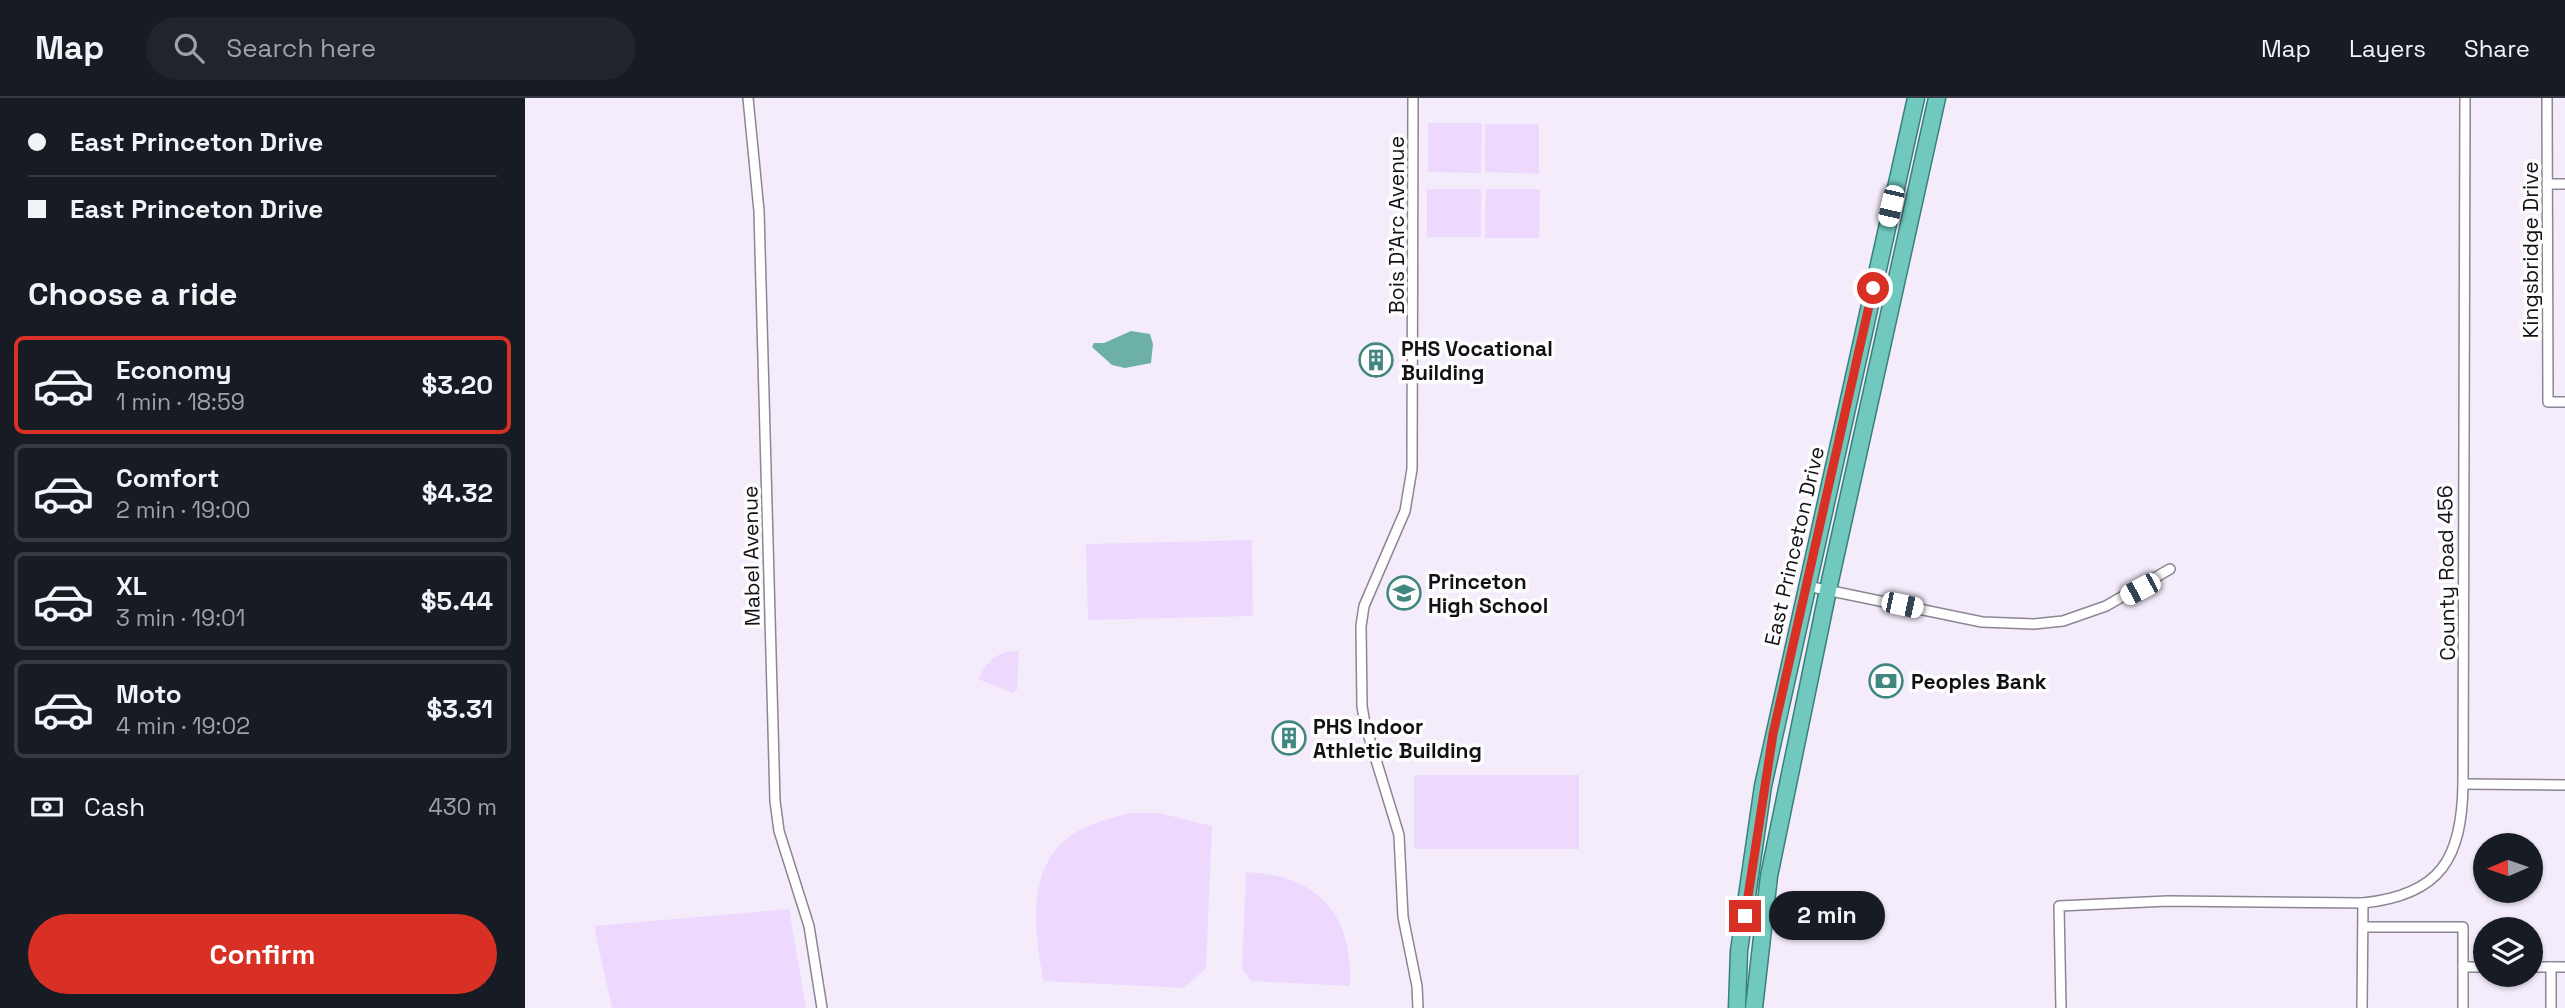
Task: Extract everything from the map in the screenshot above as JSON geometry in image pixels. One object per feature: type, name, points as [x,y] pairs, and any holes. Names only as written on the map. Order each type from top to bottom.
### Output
[{"type":"highway","name":"East Princeton Drive","points":[[1737,1008],[1739,951],[1763,786],[1916,98]]},
{"type":"highway","name":"East Princeton Drive","points":[[1754,1008],[1764,906],[1787,790],[1828,590],[1937,98]]},
{"type":"highway","points":[[1763,786],[1787,790]]},
{"type":"street","name":"Mabel Avenue","points":[[748,98],[759,211],[775,802],[779,831],[809,926],[822,1008]]},
{"type":"street","name":"Bois D'Arc Avenue","points":[[1413,98],[1412,469],[1405,511],[1367,598],[1361,636],[1363,717],[1399,835],[1403,917],[1417,986],[1418,1008]]},
{"type":"street","name":"County Road 456","points":[[2061,1008],[2059,906],[2168,901],[2363,903],[2409,895],[2441,870],[2459,838],[2463,785],[2465,98]]},
{"type":"street","name":"Kingsbridge Drive","points":[[2547,98],[2549,402],[2565,402]]},
{"type":"street","points":[[2547,184],[2565,184]]},
{"type":"street","points":[[1807,586],[1982,622],[2034,625],[2063,621],[2106,606],[2170,569]]},
{"type":"street","points":[[2463,785],[2565,785]]},
{"type":"street","points":[[2362,1008],[2363,903]]},
{"type":"street","points":[[2363,927],[2463,927],[2463,1008]]},
{"type":"street","points":[[2463,967],[2473,967]]},
{"type":"street","points":[[2543,967],[2565,967]]},
{"type":"street","points":[[2551,967],[2551,1008]]},
{"type":"shaded area","points":[[1428,123],[1482,123],[1481,173],[1428,172]]},
{"type":"shaded area","points":[[1485,124],[1539,124],[1539,174],[1485,172]]},
{"type":"shaded area","points":[[1427,189],[1481,189],[1481,237],[1427,237]]},
{"type":"shaded area","points":[[1486,189],[1540,189],[1539,238],[1485,238]]},
{"type":"shaded area","points":[[1131,331],[1150,334],[1153,344],[1151,363],[1125,368],[1112,365],[1092,347],[1094,343],[1104,343]]},
{"type":"shaded area","points":[[1252,540],[1253,616],[1088,620],[1086,544]]},
{"type":"shaded area","points":[[1019,651],[1017,690],[1013,693],[978,679],[994,658]]},
{"type":"shaded area","points":[[1414,775],[1579,775],[1579,849],[1414,849]]},
{"type":"shaded area","points":[[1130,813],[1159,813],[1212,826],[1206,968],[1184,988],[1044,981],[1036,922],[1040,882],[1047,863],[1058,847],[1073,834],[1094,824]]},
{"type":"shaded area","points":[[1246,872],[1293,881],[1311,890],[1326,903],[1345,938],[1350,986],[1251,981],[1242,968]]},
{"type":"shaded area","points":[[789,909],[806,1008],[612,1008],[594,926]]},
{"type":"place","name":"PHS Vocational Building","points":[[1376,360]]},
{"type":"place","name":"Princeton High School","points":[[1404,593]]},
{"type":"place","name":"Peoples Bank","points":[[1886,681]]},
{"type":"place","name":"PHS Indoor Athletic Building","points":[[1289,738]]},
{"type":"route","points":[[1745,916],[1773,734],[1873,288]]}]
